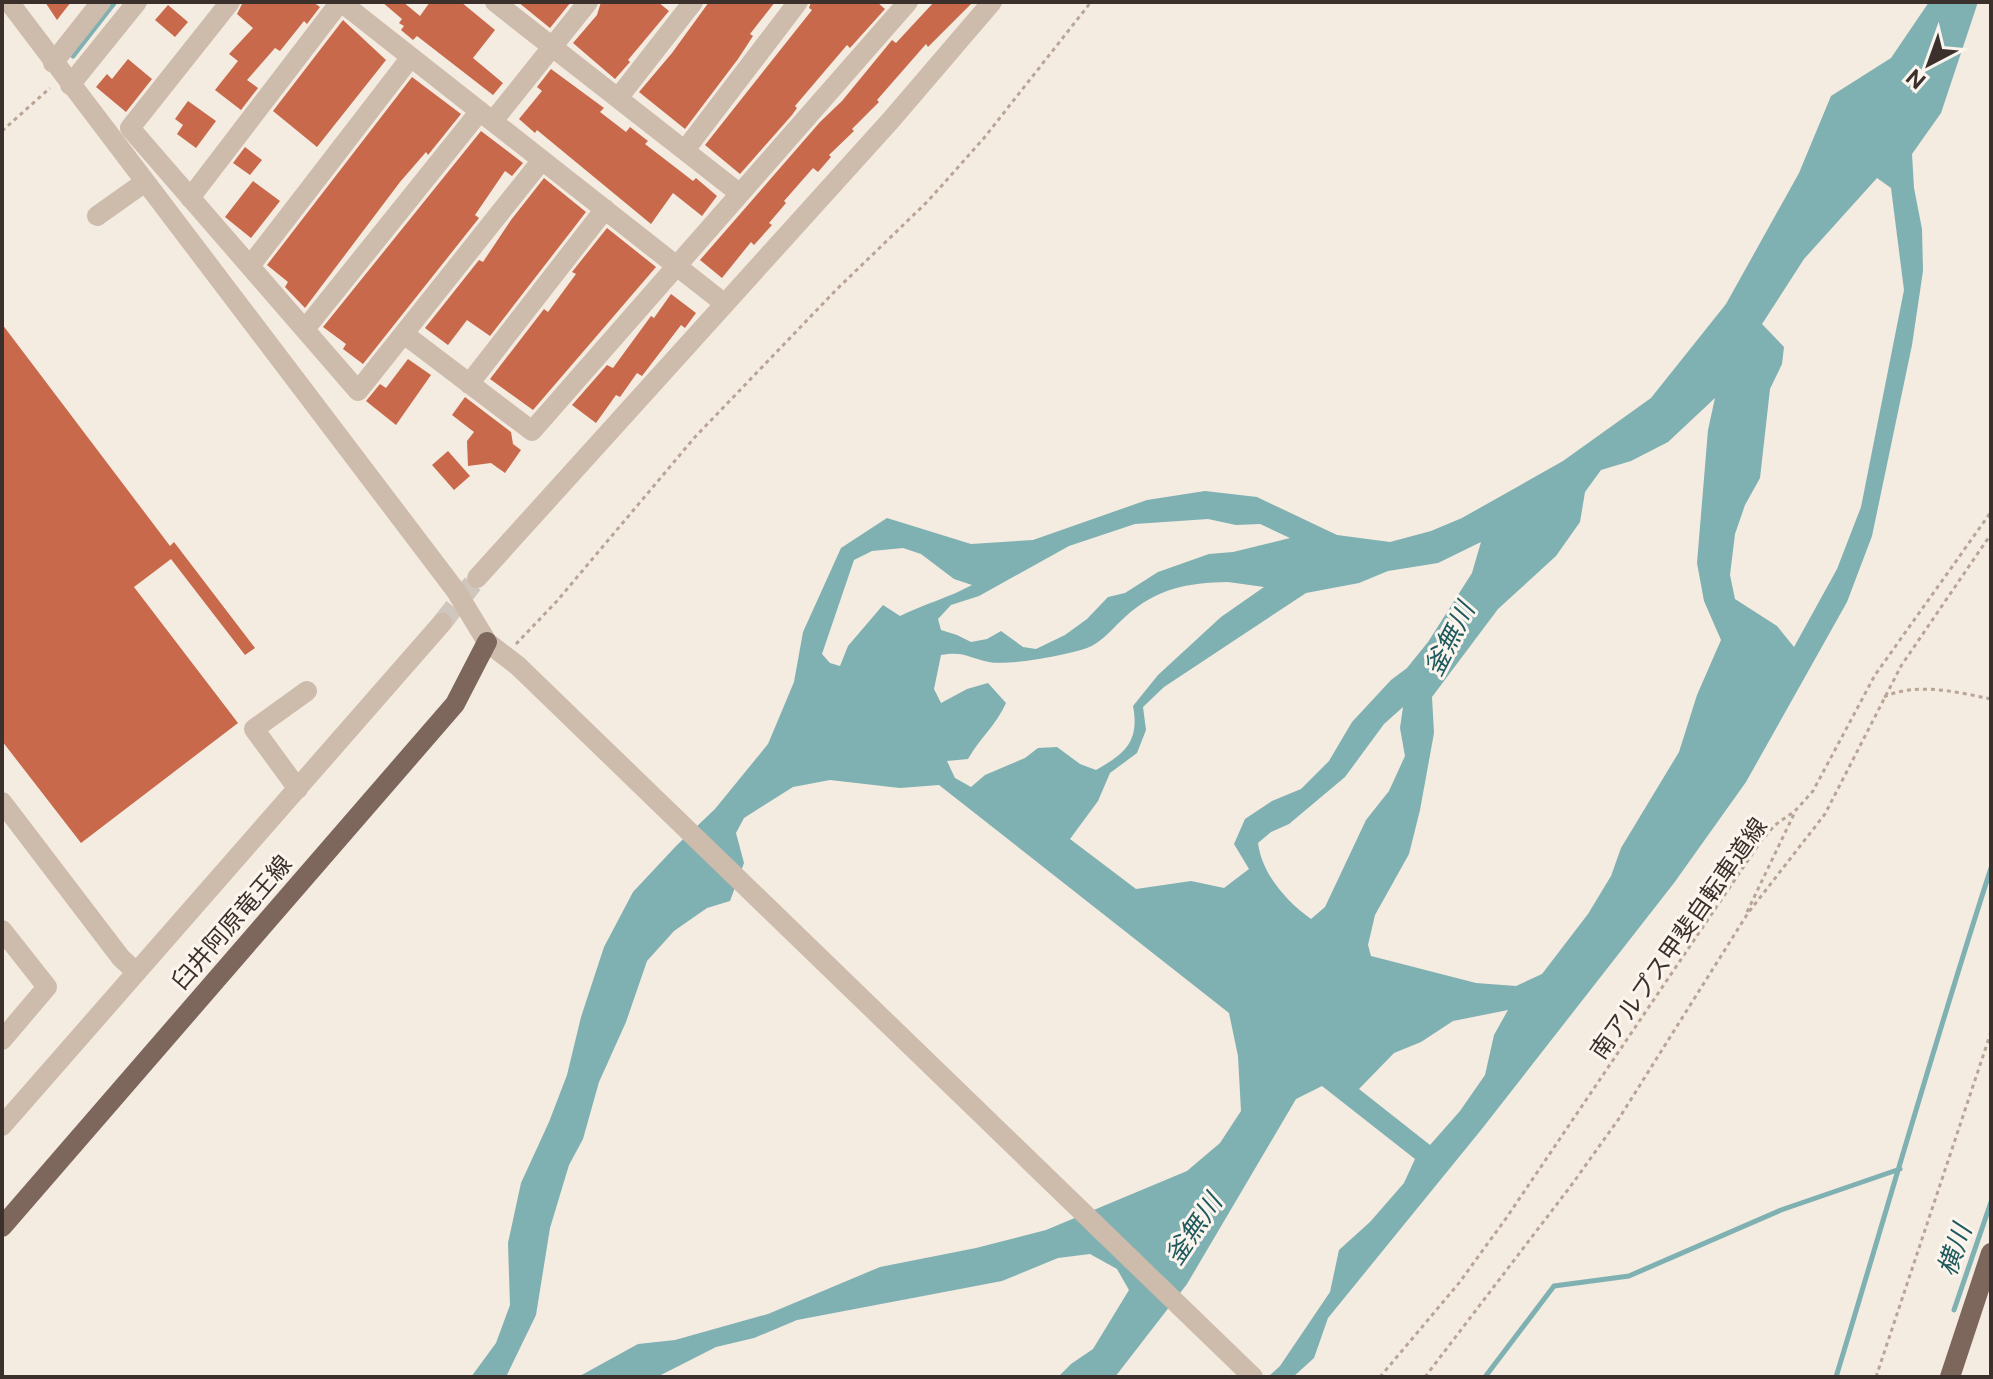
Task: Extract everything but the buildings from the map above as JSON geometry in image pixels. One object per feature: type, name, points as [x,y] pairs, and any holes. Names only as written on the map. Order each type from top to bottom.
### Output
[{"type":"main road","name":"臼井阿原竜王線","points":[[2,1227],[455,704],[487,642]]},
{"type":"main road","points":[[1950,1377],[1991,1253]]},
{"type":"street","points":[[9,2],[456,591],[487,642],[510,660],[1253,1377]]},
{"type":"street","points":[[62,75],[101,2]]},
{"type":"street","points":[[62,75],[137,2]]},
{"type":"street","points":[[230,2],[130,128],[358,391],[542,160]]},
{"type":"street","points":[[190,198],[341,2],[725,304]]},
{"type":"street","points":[[495,2],[739,193]]},
{"type":"street","points":[[305,329],[588,2]]},
{"type":"street","points":[[618,98],[693,2]]},
{"type":"street","points":[[685,150],[798,2]]},
{"type":"street","points":[[477,578],[891,120],[992,2]]},
{"type":"street","points":[[404,334],[532,431],[900,5]]},
{"type":"street","points":[[250,266],[411,57]]},
{"type":"street","points":[[97,216],[145,182]]},
{"type":"street","points":[[469,384],[605,209]]},
{"type":"street","points":[[2,1126],[442,623]]},
{"type":"street","points":[[298,789],[254,729],[307,691]]},
{"type":"street","points":[[2,802],[121,958],[135,971]]},
{"type":"street","points":[[2,930],[47,987],[5,1030]]},
{"type":"path","points":[[510,660],[695,437],[836,290],[928,201],[984,138],[1091,2]]},
{"type":"path","points":[[2,131],[62,75]]},
{"type":"path","name":"南アルプス甲斐自転車道線","points":[[1380,1377],[1450,1294],[1507,1217],[1761,841],[1813,791],[1875,675],[1991,512]]},
{"type":"path","points":[[1425,1377],[1618,1120],[1744,919],[1825,814],[1901,666],[1991,534]]},
{"type":"path","points":[[1884,697],[1901,689],[1955,692],[1991,699]]},
{"type":"path","points":[[1744,919],[1795,811]]},
{"type":"path","points":[[1876,1377],[1991,1032]]},
{"type":"water","name":"釜無川","points":[[1929,2],[1978,2],[1941,113],[1912,154],[1914,188],[1922,229],[1923,271],[1912,345],[1872,536],[1847,602],[1746,782],[1674,883],[1481,1130],[1328,1318],[1314,1358],[1293,1377],[1268,1377],[1280,1366],[1330,1292],[1339,1250],[1370,1222],[1404,1183],[1415,1159],[1322,1086],[1296,1099],[1187,1284],[1115,1377],[1058,1377],[1093,1349],[1129,1290],[1117,1269],[1090,1254],[1058,1258],[1002,1281],[797,1320],[754,1338],[716,1347],[657,1377],[578,1377],[638,1344],[675,1340],[768,1314],[880,1267],[1046,1230],[1187,1171],[1220,1143],[1241,1111],[1238,1056],[1229,1013],[939,785],[900,788],[830,780],[793,787],[744,818],[736,833],[744,863],[730,901],[707,908],[674,931],[647,961],[626,1022],[599,1082],[583,1139],[569,1165],[550,1228],[536,1315],[506,1377],[471,1377],[496,1343],[510,1305],[508,1243],[521,1183],[567,1075],[581,1017],[604,947],[633,892],[715,809],[768,744],[794,682],[803,632],[841,548],[887,518],[971,544],[1033,540],[1147,500],[1205,491],[1257,497],[1337,535],[1390,542],[1431,531],[1462,518],[1563,461],[1651,398],[1726,304],[1799,173],[1831,96],[1891,58]],"holes":[[[1877,178],[1891,188],[1904,290],[1861,507],[1837,569],[1794,647],[1777,626],[1735,599],[1730,575],[1735,534],[1745,505],[1760,478],[1770,389],[1782,364],[1784,347],[1762,324],[1804,259]],[[1715,398],[1708,430],[1697,563],[1704,601],[1721,640],[1697,695],[1679,752],[1621,848],[1611,876],[1588,914],[1542,974],[1516,986],[1476,983],[1371,956],[1368,945],[1375,915],[1409,854],[1420,810],[1434,733],[1432,697],[1498,609],[1556,556],[1580,522],[1585,492],[1601,470],[1631,461],[1668,442]],[[1208,519],[1236,525],[1260,524],[1290,538],[1233,552],[1209,554],[1158,572],[1125,593],[1108,597],[1087,619],[1065,635],[1036,649],[1023,647],[1001,631],[987,639],[971,642],[941,630],[938,619],[951,605],[979,596],[1069,546],[1135,524]],[[1481,542],[1472,573],[1428,642],[1407,668],[1391,680],[1352,722],[1329,761],[1301,789],[1272,801],[1245,819],[1234,844],[1249,869],[1224,888],[1191,881],[1136,889],[1070,839],[1098,801],[1110,773],[1137,753],[1146,730],[1143,707],[1164,687],[1306,593],[1359,583],[1388,571],[1438,563]],[[903,548],[921,554],[954,579],[972,585],[900,616],[883,605],[848,646],[840,666],[830,663],[822,654],[854,560],[872,551]],[[1228,582],[1264,587],[1221,617],[1158,675],[1133,706],[1132,738],[1115,758],[1096,770],[1080,764],[1057,747],[1038,748],[1025,758],[985,775],[971,787],[955,778],[947,761],[968,759],[1006,703],[988,683],[967,689],[941,703],[934,689],[941,655],[961,654],[998,663],[1078,651],[1097,642],[1149,599],[1173,589]],[[1403,707],[1400,728],[1405,756],[1389,791],[1366,820],[1325,907],[1311,919],[1293,904],[1270,876],[1258,843],[1271,832],[1289,824],[1345,777],[1384,724]],[[1508,1010],[1494,1035],[1485,1075],[1460,1111],[1430,1145],[1359,1089],[1394,1053],[1421,1042],[1453,1021]]]},
{"type":"waterway","points":[[73,56],[115,2]]},
{"type":"waterway","points":[[1836,1377],[1991,868]]},
{"type":"waterway","points":[[1485,1377],[1554,1286],[1629,1276],[1781,1210],[1900,1169]]},
{"type":"waterway","name":"横川","points":[[1954,1310],[1991,1202]]},
{"type":"tunnel","points":[[442,623],[477,578]]}]
